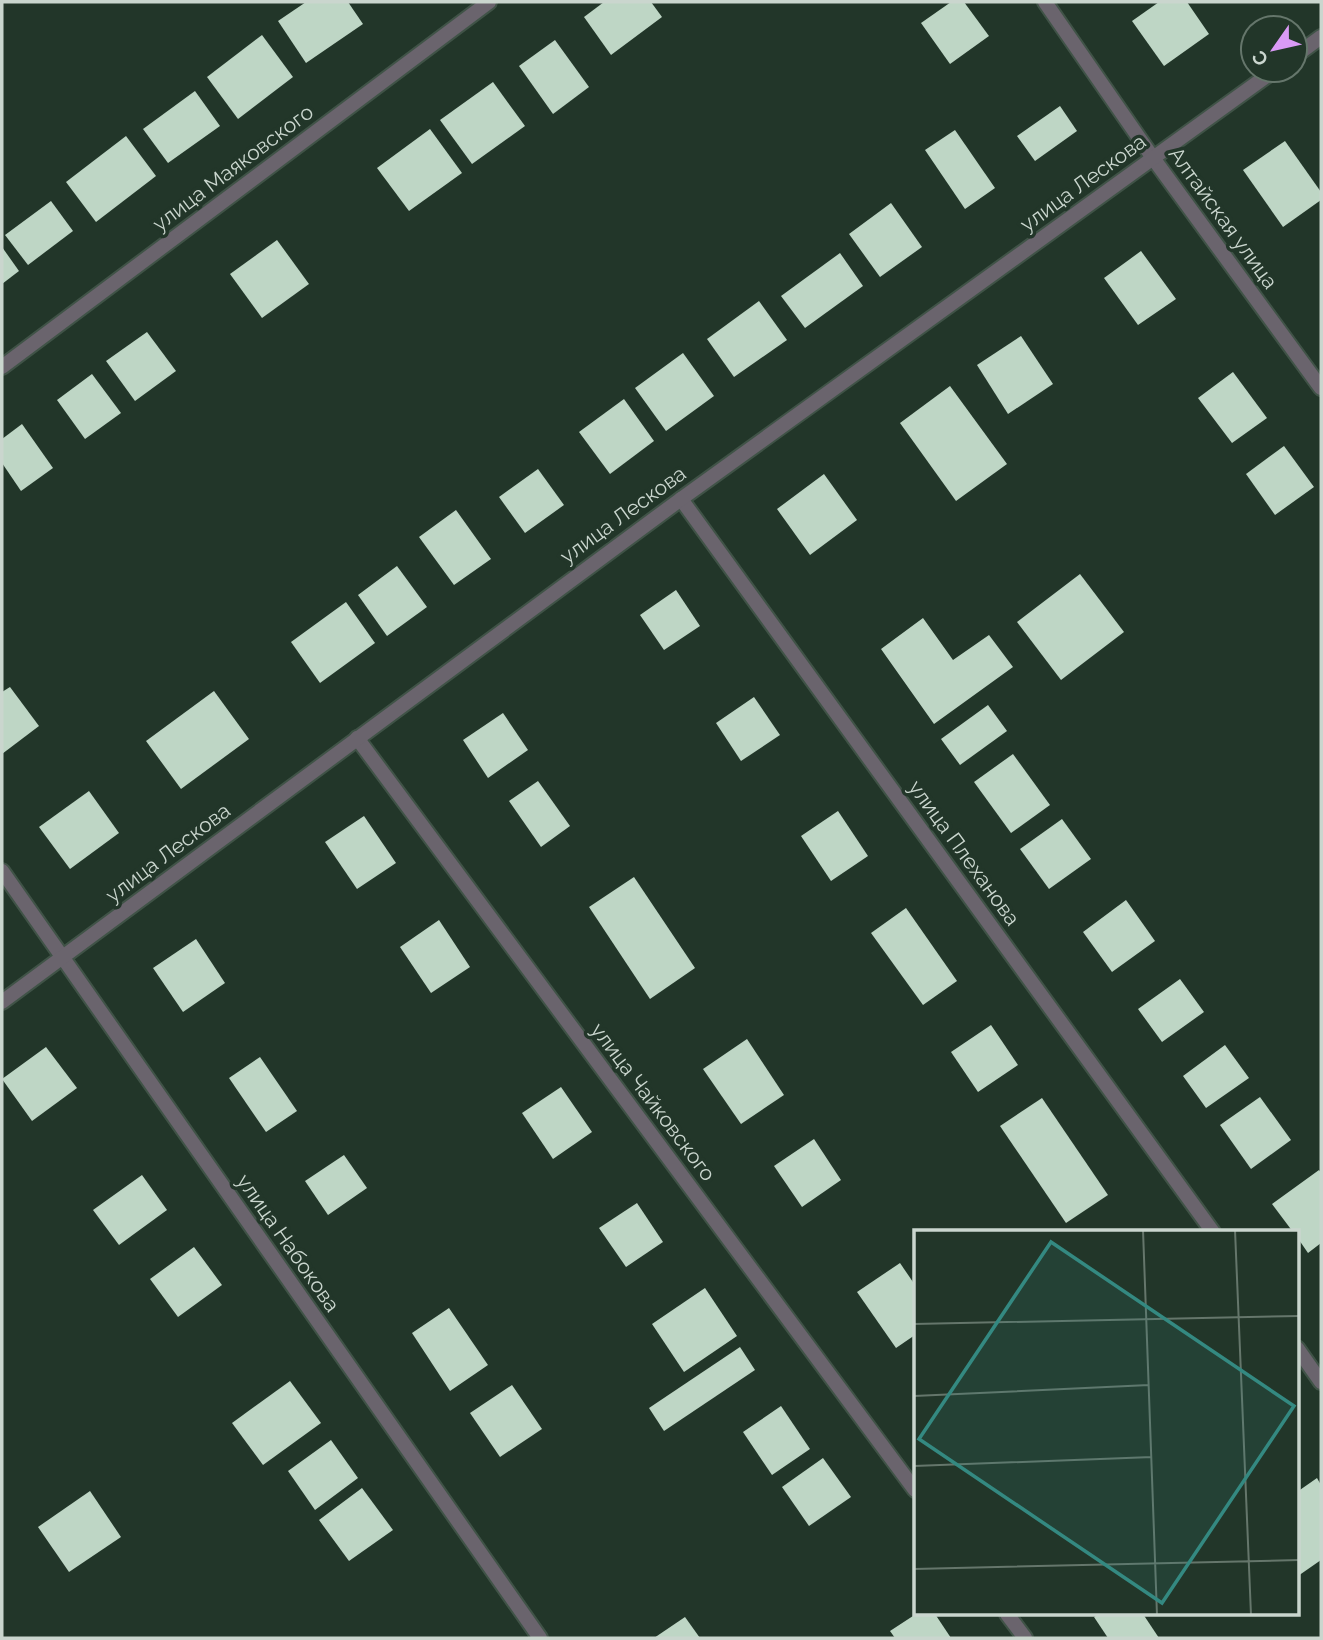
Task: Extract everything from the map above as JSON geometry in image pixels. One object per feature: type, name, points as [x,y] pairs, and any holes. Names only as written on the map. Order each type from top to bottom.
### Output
[{"type":"street","name":"улица Маяковского","points":[[2,367],[489,2]]},
{"type":"street","name":"Алтайская улица","points":[[1045,2],[1153,158],[1321,388]]},
{"type":"street","name":"улица Лескова","points":[[2,1002],[681,499],[1256,84]]},
{"type":"street","name":"улица Плеханова","points":[[681,499],[1212,1230]]},
{"type":"street","name":"улица Чайковского","points":[[356,738],[914,1489]]},
{"type":"street","name":"улица Набокова","points":[[2,871],[540,1638]]},
{"type":"street","points":[[1298,1349],[1321,1382]]},
{"type":"street","points":[[1009,1616],[1026,1638]]},
{"type":"building","points":[[306,2],[348,2],[363,24],[306,63],[278,21]]},
{"type":"building","points":[[604,2],[651,2],[662,17],[611,55],[584,17]]},
{"type":"building","points":[[951,2],[964,2],[989,36],[950,64],[921,23]]},
{"type":"building","points":[[1159,2],[1187,2],[1209,34],[1164,66],[1132,21]]},
{"type":"building","points":[[262,35],[293,77],[238,119],[207,77]]},
{"type":"building","points":[[555,40],[589,87],[553,114],[519,66]]},
{"type":"building","points":[[493,82],[525,126],[472,164],[440,120]]},
{"type":"building","points":[[195,91],[220,126],[168,163],[143,129]]},
{"type":"building","points":[[1060,106],[1077,131],[1035,161],[1017,136]]},
{"type":"building","points":[[430,129],[462,173],[409,211],[377,168]]},
{"type":"building","points":[[955,130],[995,188],[965,209],[925,150]]},
{"type":"building","points":[[126,136],[156,176],[96,222],[66,182]]},
{"type":"building","points":[[1285,141],[1321,192],[1321,200],[1283,227],[1243,170]]},
{"type":"building","points":[[51,201],[73,231],[28,265],[5,235]]},
{"type":"building","points":[[891,203],[922,247],[880,277],[849,234]]},
{"type":"building","points":[[277,240],[309,284],[262,318],[230,274]]},
{"type":"building","points":[[2,247],[19,271],[2,284]]},
{"type":"building","points":[[1141,251],[1176,299],[1138,325],[1104,278]]},
{"type":"building","points":[[840,253],[863,286],[805,328],[781,296]]},
{"type":"building","points":[[759,301],[787,340],[734,377],[707,339]]},
{"type":"building","points":[[147,332],[176,371],[135,401],[106,361]]},
{"type":"building","points":[[1021,336],[1053,384],[1008,414],[977,365]]},
{"type":"building","points":[[683,353],[714,396],[666,431],[635,388]]},
{"type":"building","points":[[1233,372],[1267,418],[1232,443],[1198,398]]},
{"type":"building","points":[[92,374],[121,413],[85,439],[57,400]]},
{"type":"building","points":[[950,386],[1007,464],[956,501],[900,423]]},
{"type":"building","points":[[624,399],[654,441],[610,474],[579,432]]},
{"type":"building","points":[[22,424],[53,468],[21,491],[2,463],[2,439]]},
{"type":"building","points":[[1284,446],[1314,487],[1275,515],[1246,474]]},
{"type":"building","points":[[538,469],[564,505],[525,533],[499,497]]},
{"type":"building","points":[[824,474],[857,520],[810,555],[777,509]]},
{"type":"building","points":[[456,510],[491,559],[454,585],[419,537]]},
{"type":"building","points":[[397,566],[427,607],[387,636],[358,595]]},
{"type":"building","points":[[1080,574],[1124,632],[1061,680],[1017,622]]},
{"type":"building","points":[[676,590],[700,626],[664,650],[640,615]]},
{"type":"building","points":[[346,602],[375,643],[320,683],[291,642]]},
{"type":"building","points":[[923,618],[953,660],[989,635],[1013,667],[934,724],[881,649]]},
{"type":"building","points":[[10,687],[39,726],[2,754],[2,692]]},
{"type":"building","points":[[214,691],[249,739],[181,789],[146,741]]},
{"type":"building","points":[[754,697],[780,735],[741,761],[716,723]]},
{"type":"building","points":[[988,705],[1007,731],[960,765],[941,739]]},
{"type":"building","points":[[503,713],[528,750],[488,778],[463,740]]},
{"type":"building","points":[[1013,754],[1050,805],[1011,833],[974,782]]},
{"type":"building","points":[[538,781],[570,826],[541,847],[509,801]]},
{"type":"building","points":[[89,791],[119,833],[70,869],[39,827]]},
{"type":"building","points":[[838,811],[868,856],[831,881],[801,836]]},
{"type":"building","points":[[364,816],[396,863],[357,889],[325,842]]},
{"type":"building","points":[[1062,819],[1091,859],[1049,889],[1020,849]]},
{"type":"building","points":[[634,877],[695,968],[650,999],[589,907]]},
{"type":"building","points":[[1126,900],[1155,941],[1112,972],[1083,932]]},
{"type":"building","points":[[906,908],[957,981],[923,1005],[871,933]]},
{"type":"building","points":[[439,920],[470,967],[431,993],[400,947]]},
{"type":"building","points":[[196,939],[225,983],[183,1012],[153,968]]},
{"type":"building","points":[[1180,979],[1204,1012],[1162,1042],[1138,1009]]},
{"type":"building","points":[[991,1025],[1018,1065],[978,1092],[951,1052]]},
{"type":"building","points":[[747,1039],[784,1095],[741,1124],[703,1069]]},
{"type":"building","points":[[1225,1045],[1249,1078],[1206,1108],[1183,1076]]},
{"type":"building","points":[[46,1047],[77,1088],[32,1121],[2,1079]]},
{"type":"building","points":[[260,1057],[297,1111],[266,1132],[229,1078]]},
{"type":"building","points":[[561,1087],[592,1132],[553,1159],[522,1113]]},
{"type":"building","points":[[1260,1097],[1291,1140],[1251,1169],[1220,1125]]},
{"type":"building","points":[[1042,1098],[1108,1195],[1066,1223],[1000,1126]]},
{"type":"building","points":[[814,1139],[841,1180],[802,1207],[774,1166]]},
{"type":"building","points":[[344,1155],[367,1188],[328,1215],[305,1181]]},
{"type":"building","points":[[1319,1170],[1321,1243],[1308,1253],[1298,1238],[1298,1230],[1292,1230],[1272,1204]]},
{"type":"building","points":[[142,1175],[167,1210],[119,1245],[93,1210]]},
{"type":"building","points":[[637,1203],[663,1242],[626,1267],[599,1228]]},
{"type":"building","points":[[194,1247],[222,1285],[178,1317],[150,1279]]},
{"type":"building","points":[[900,1263],[914,1284],[914,1336],[896,1348],[857,1292]]},
{"type":"building","points":[[705,1288],[737,1336],[684,1372],[652,1324]]},
{"type":"building","points":[[449,1308],[488,1365],[450,1391],[412,1333]]},
{"type":"building","points":[[740,1347],[755,1370],[664,1431],[649,1408]]},
{"type":"building","points":[[290,1381],[321,1423],[263,1465],[232,1423]]},
{"type":"building","points":[[512,1385],[542,1429],[500,1457],[470,1413]]},
{"type":"building","points":[[781,1406],[810,1449],[772,1475],[743,1432]]},
{"type":"building","points":[[331,1440],[358,1478],[315,1510],[288,1471]]},
{"type":"building","points":[[823,1458],[851,1497],[809,1526],[782,1487]]},
{"type":"building","points":[[1317,1478],[1321,1485],[1321,1560],[1298,1576],[1298,1491]]},
{"type":"building","points":[[362,1488],[393,1530],[349,1561],[319,1520]]},
{"type":"building","points":[[90,1491],[121,1537],[69,1572],[38,1527]]},
{"type":"building","points":[[914,1615],[936,1616],[951,1638],[895,1638],[890,1631]]},
{"type":"building","points":[[1144,1616],[1159,1638],[1108,1638],[1094,1617]]},
{"type":"building","points":[[685,1617],[700,1638],[654,1638]]}]
